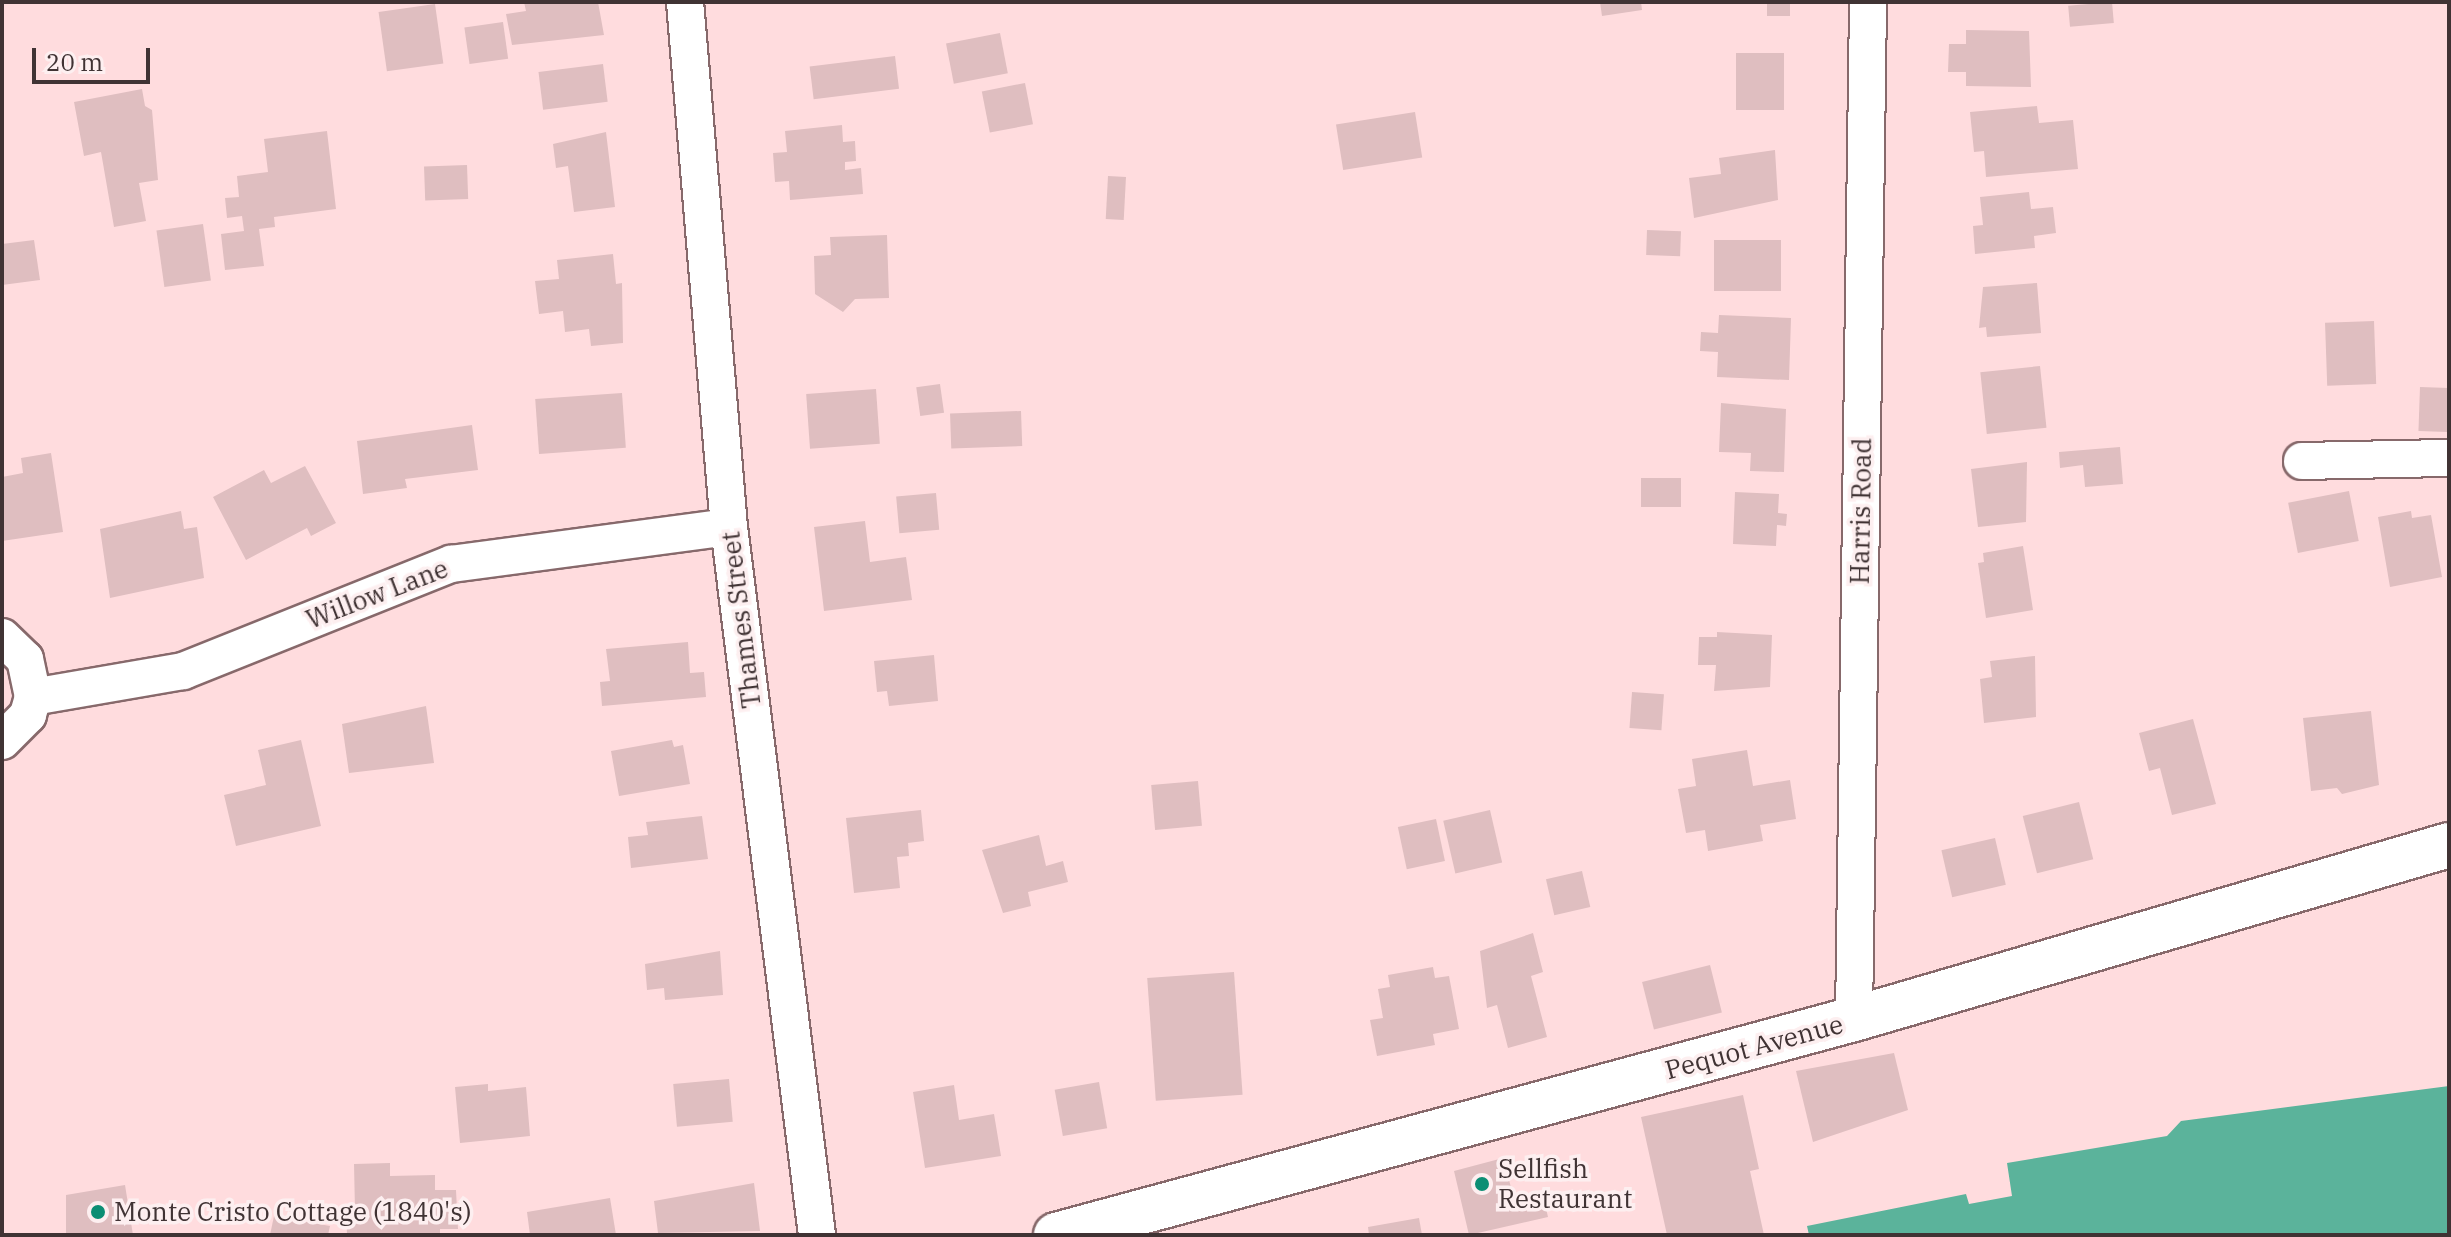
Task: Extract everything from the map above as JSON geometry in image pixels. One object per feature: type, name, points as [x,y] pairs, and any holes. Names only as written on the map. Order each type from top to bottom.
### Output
[{"type":"street","name":"Thames Street","points":[[685,2],[729,527],[817,1235]]},
{"type":"street","name":"Harris Road","points":[[1854,1019],[1868,2]]},
{"type":"street","points":[[2302,461],[2449,458]]},
{"type":"street","name":"Willow Lane","points":[[33,697],[183,671],[451,564],[729,527]]},
{"type":"street","points":[[2,637],[25,659],[33,697],[28,715],[2,741]]},
{"type":"street","name":"Pequot Avenue","points":[[1056,1235],[1854,1019],[2449,845]]},
{"type":"shaded area","points":[[2449,1086],[2449,1235],[1809,1235],[1807,1226],[1966,1194],[1969,1204],[2012,1196],[2007,1163],[2167,1136],[2181,1121]]},
{"type":"building","points":[[524,2],[598,2],[604,35],[512,45],[506,14],[526,11]]},
{"type":"building","points":[[1600,2],[1641,2],[1642,10],[1602,16]]},
{"type":"building","points":[[1767,2],[1790,2],[1790,16],[1767,16]]},
{"type":"building","points":[[2112,2],[2114,23],[2070,27],[2068,6]]},
{"type":"building","points":[[435,4],[443,63],[387,71],[379,12]]},
{"type":"building","points":[[503,22],[508,59],[470,64],[464,27]]},
{"type":"building","points":[[1966,30],[2029,31],[2031,87],[1966,86],[1966,72],[1948,72],[1949,44],[1966,44]]},
{"type":"building","points":[[1000,33],[1008,73],[954,84],[946,43]]},
{"type":"building","points":[[1736,53],[1784,53],[1784,110],[1736,110]]},
{"type":"building","points":[[895,56],[899,89],[814,99],[810,66]]},
{"type":"building","points":[[603,64],[608,102],[543,110],[538,72]]},
{"type":"building","points":[[1025,83],[1033,124],[990,133],[982,91]]},
{"type":"building","points":[[142,89],[145,106],[152,110],[158,180],[139,183],[146,221],[114,227],[101,152],[84,156],[74,102]]},
{"type":"building","points":[[2037,106],[2039,123],[2073,120],[2078,169],[1986,177],[1984,151],[1974,152],[1970,112]]},
{"type":"building","points":[[1415,112],[1422,157],[1343,170],[1336,125]]},
{"type":"building","points":[[842,125],[843,142],[855,141],[856,161],[845,162],[845,170],[861,168],[863,194],[790,200],[789,181],[775,182],[773,153],[787,152],[785,131]]},
{"type":"building","points":[[327,131],[336,209],[274,217],[275,227],[259,229],[264,266],[225,270],[221,234],[244,231],[242,216],[227,218],[225,198],[239,197],[237,176],[268,172],[264,139]]},
{"type":"building","points":[[606,132],[615,207],[574,212],[568,166],[556,168],[553,144]]},
{"type":"building","points":[[1775,150],[1778,200],[1694,218],[1689,178],[1721,174],[1719,158]]},
{"type":"building","points":[[467,165],[468,199],[425,200],[424,167]]},
{"type":"building","points":[[1108,176],[1126,177],[1124,220],[1106,219]]},
{"type":"building","points":[[2029,192],[2031,209],[2053,207],[2056,233],[2034,236],[2035,248],[1975,254],[1973,226],[1983,225],[1980,197]]},
{"type":"building","points":[[203,224],[211,280],[164,287],[156,231]]},
{"type":"building","points":[[1647,230],[1681,231],[1680,256],[1646,255]]},
{"type":"building","points":[[887,235],[889,298],[855,299],[843,312],[815,294],[814,256],[831,255],[830,237]]},
{"type":"building","points":[[34,240],[40,280],[2,285],[2,244]]},
{"type":"building","points":[[1714,240],[1781,240],[1781,291],[1714,291]]},
{"type":"building","points":[[613,254],[616,284],[622,283],[623,343],[591,346],[589,329],[565,332],[563,311],[539,314],[535,281],[559,279],[557,260]]},
{"type":"building","points":[[2037,283],[2041,333],[1987,337],[1986,327],[1979,328],[1983,287]]},
{"type":"building","points":[[1719,315],[1791,318],[1789,380],[1717,377],[1718,352],[1700,351],[1701,332],[1718,333]]},
{"type":"building","points":[[2374,321],[2376,384],[2327,386],[2325,323]]},
{"type":"building","points":[[2040,366],[2046,428],[1987,434],[1980,372]]},
{"type":"building","points":[[940,384],[944,413],[920,416],[916,387]]},
{"type":"building","points":[[2420,387],[2449,388],[2447,432],[2418,431]]},
{"type":"building","points":[[876,389],[880,444],[810,449],[806,394]]},
{"type":"building","points":[[622,393],[626,448],[539,454],[535,399]]},
{"type":"building","points":[[1721,403],[1786,409],[1784,472],[1750,471],[1751,453],[1719,452]]},
{"type":"building","points":[[1021,411],[1022,446],[951,448],[950,413]]},
{"type":"building","points":[[472,425],[478,470],[405,479],[407,488],[363,494],[357,441]]},
{"type":"building","points":[[2120,447],[2123,484],[2085,487],[2083,465],[2060,468],[2059,452]]},
{"type":"building","points":[[51,453],[63,532],[2,541],[2,477],[23,473],[21,458]]},
{"type":"building","points":[[2027,462],[2026,522],[1978,527],[1971,469]]},
{"type":"building","points":[[305,466],[336,523],[311,536],[307,528],[246,560],[213,497],[264,470],[271,483]]},
{"type":"building","points":[[1641,478],[1681,478],[1681,507],[1641,507]]},
{"type":"building","points":[[2349,491],[2359,541],[2298,553],[2288,503]]},
{"type":"building","points":[[1735,492],[1779,494],[1778,513],[1787,514],[1786,526],[1777,525],[1776,546],[1733,544]]},
{"type":"building","points":[[936,493],[939,530],[899,533],[896,496]]},
{"type":"building","points":[[181,511],[184,529],[197,527],[204,578],[110,598],[100,529]]},
{"type":"building","points":[[2411,511],[2412,518],[2431,515],[2442,577],[2390,587],[2378,517]]},
{"type":"building","points":[[865,521],[870,562],[906,557],[912,600],[824,611],[814,527]]},
{"type":"building","points":[[2023,546],[2033,610],[1986,618],[1978,563],[1984,562],[1983,553]]},
{"type":"building","points":[[1717,632],[1772,635],[1770,687],[1714,691],[1716,665],[1698,665],[1699,637],[1717,637]]},
{"type":"building","points":[[688,642],[690,673],[704,672],[706,697],[602,706],[600,682],[610,681],[606,649]]},
{"type":"building","points":[[934,655],[938,701],[889,706],[887,691],[877,692],[874,661]]},
{"type":"building","points":[[2035,656],[2036,717],[1984,723],[1980,679],[1992,677],[1990,661]]},
{"type":"building","points":[[1632,692],[1664,694],[1661,730],[1629,728]]},
{"type":"building","points":[[426,706],[434,763],[349,773],[342,724]]},
{"type":"building","points":[[2371,711],[2379,785],[2342,794],[2337,788],[2311,791],[2303,718]]},
{"type":"building","points":[[2193,719],[2216,804],[2172,815],[2160,768],[2149,771],[2139,733]]},
{"type":"building","points":[[301,740],[321,826],[236,846],[224,795],[266,785],[258,750]]},
{"type":"building","points":[[672,740],[674,747],[683,745],[690,784],[619,796],[611,751]]},
{"type":"building","points":[[1747,750],[1753,786],[1790,780],[1796,819],[1760,825],[1763,841],[1708,851],[1705,830],[1686,833],[1678,789],[1696,786],[1692,759]]},
{"type":"building","points":[[1198,781],[1202,826],[1155,830],[1151,785]]},
{"type":"building","points":[[2079,802],[2093,859],[2037,873],[2023,816]]},
{"type":"building","points":[[921,810],[924,841],[908,843],[909,856],[897,857],[900,888],[854,893],[846,818]]},
{"type":"building","points":[[1490,810],[1502,863],[1455,873],[1443,821]]},
{"type":"building","points":[[702,816],[708,859],[631,868],[628,837],[648,835],[646,822]]},
{"type":"building","points":[[1436,819],[1445,861],[1407,869],[1398,827]]},
{"type":"building","points":[[1039,835],[1046,866],[1063,861],[1068,882],[1028,892],[1031,906],[1003,913],[982,850]]},
{"type":"building","points":[[1995,838],[2006,885],[1952,897],[1941,850]]},
{"type":"building","points":[[1582,871],[1590,907],[1554,915],[1546,879]]},
{"type":"building","points":[[1533,933],[1543,972],[1531,976],[1547,1037],[1508,1048],[1497,1005],[1487,1008],[1480,951]]},
{"type":"building","points":[[720,951],[723,995],[665,1000],[664,988],[647,990],[645,964]]},
{"type":"building","points":[[1710,965],[1722,1013],[1654,1029],[1642,982]]},
{"type":"building","points":[[1433,967],[1435,978],[1449,976],[1459,1029],[1433,1034],[1435,1045],[1377,1056],[1370,1020],[1383,1018],[1378,989],[1390,987],[1388,975]]},
{"type":"building","points":[[1234,972],[1243,1095],[1156,1101],[1147,978]]},
{"type":"building","points":[[1894,1053],[1908,1110],[1813,1142],[1796,1071]]},
{"type":"building","points":[[729,1079],[733,1122],[677,1127],[673,1084]]},
{"type":"building","points":[[1099,1082],[1107,1128],[1063,1136],[1055,1090]]},
{"type":"building","points":[[488,1084],[488,1091],[526,1087],[530,1136],[460,1143],[455,1087]]},
{"type":"building","points":[[954,1085],[959,1120],[994,1114],[1001,1156],[925,1168],[913,1092]]},
{"type":"building","points":[[1743,1095],[1759,1169],[1750,1171],[1764,1235],[1667,1235],[1641,1117]]},
{"type":"building","points":[[1503,1158],[1515,1202],[1543,1195],[1548,1217],[1469,1235],[1454,1171]]},
{"type":"building","points":[[390,1163],[390,1176],[435,1175],[435,1190],[456,1190],[458,1229],[440,1229],[440,1235],[347,1235],[346,1210],[355,1211],[354,1164]]},
{"type":"building","points":[[754,1183],[760,1231],[658,1233],[654,1201]]},
{"type":"building","name":"Monte Cristo Cottage (1840's)","points":[[125,1185],[133,1235],[66,1235],[66,1195]]},
{"type":"building","points":[[610,1198],[616,1235],[530,1235],[527,1212]]},
{"type":"building","points":[[274,1216],[330,1226],[328,1235],[270,1235]]},
{"type":"building","points":[[1419,1218],[1422,1235],[1369,1235],[1368,1227]]},
{"type":"place","name":"Sellfish Restaurant","points":[[1482,1184]]},
{"type":"place","name":"Monte Cristo Cottage (1840's)","points":[[98,1212]]}]
